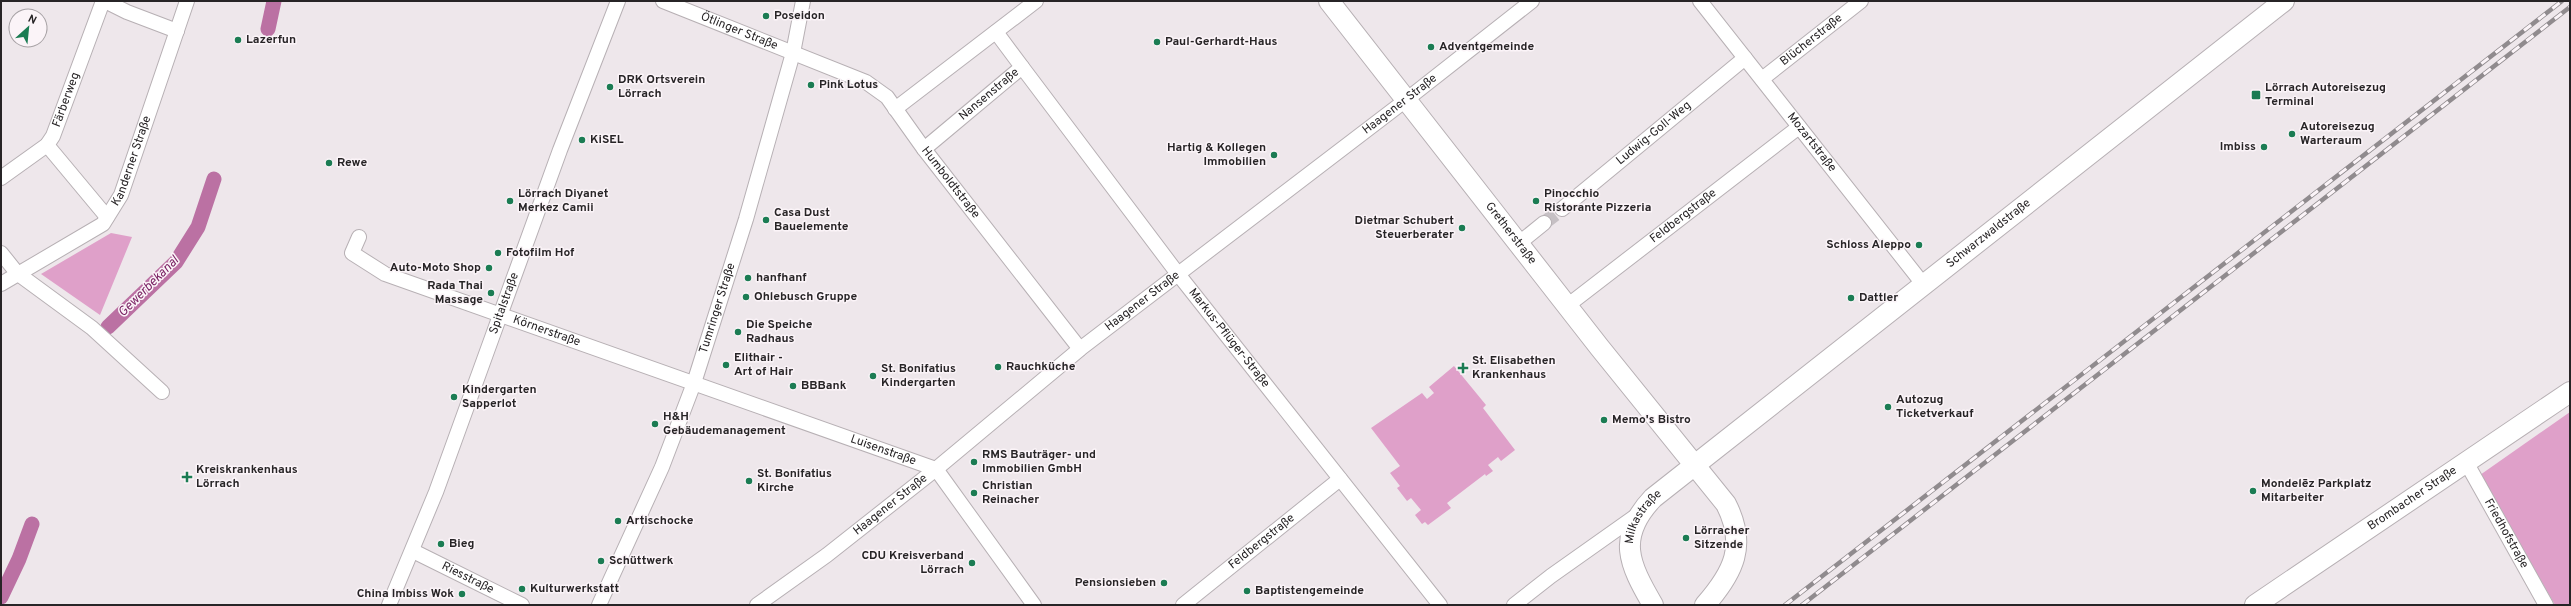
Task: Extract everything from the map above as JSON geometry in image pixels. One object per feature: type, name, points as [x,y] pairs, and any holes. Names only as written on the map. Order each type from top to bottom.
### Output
[{"type":"main road","name":"Gretherstraße","points":[[1329,1],[1518,244],[1726,504],[1737,534],[1737,548],[1729,572],[1706,605]]},
{"type":"main road","name":"Schwarzwaldstraße","points":[[1694,465],[2284,1]]},
{"type":"main road","name":"Brombacher Straße","points":[[2255,605],[2570,392]]},
{"type":"main road","name":"Milkastraße","points":[[1653,605],[1635,574],[1630,562],[1631,535],[1640,513],[1660,491],[1694,465]]},
{"type":"street","points":[[104,1],[177,32]]},
{"type":"street","name":"Färberweg","points":[[1,178],[47,145],[60,121],[104,1]]},
{"type":"street","name":"Kanderner Straße","points":[[1,284],[17,273],[103,224],[121,195],[187,1]]},
{"type":"street","name":"Spitalstraße","points":[[389,605],[413,551],[560,150],[618,1]]},
{"type":"street","name":"Ötlinger Straße","points":[[663,1],[793,53]]},
{"type":"street","name":"Tumringer Straße","points":[[599,605],[662,467],[694,383],[746,219],[793,53],[803,1]]},
{"type":"street","points":[[896,109],[1036,1]]},
{"type":"street","name":"Haagener Straße","points":[[757,605],[827,554],[936,469],[1080,349],[1406,100],[1532,1]]},
{"type":"street","name":"Mozartstraße","points":[[1700,1],[1923,284]]},
{"type":"street","name":"Blücherstraße","points":[[1762,79],[1861,1]]},
{"type":"street","name":"Nansenstraße","points":[[924,149],[1022,67],[996,32]]},
{"type":"street","name":"Humboldtstraße","points":[[793,53],[866,82],[887,97],[924,149],[1080,349]]},
{"type":"street","name":"Ludwig-Goll-Weg","points":[[1562,208],[1745,58]]},
{"type":"street","name":"Markus-Pflüger-Straße","points":[[1022,67],[1178,274],[1440,605]]},
{"type":"street","name":"Feldbergstraße","points":[[1567,306],[1799,127]]},
{"type":"street","points":[[47,145],[107,217]]},
{"type":"street","points":[[1518,244],[1544,223]]},
{"type":"street","name":"Körnerstraße","points":[[359,237],[352,253],[385,274],[694,383]]},
{"type":"street","points":[[1,253],[17,273],[92,328],[162,392]]},
{"type":"street","name":"Luisenstraße","points":[[694,383],[936,469]]},
{"type":"street","name":"Friedhofstraße","points":[[2466,462],[2546,605]]},
{"type":"street","points":[[936,469],[1034,605]]},
{"type":"street","name":"Feldbergstraße","points":[[1183,605],[1340,479]]},
{"type":"street","points":[[1514,605],[1551,576],[1640,513]]},
{"type":"street","name":"Riesstraße","points":[[413,551],[522,605]]},
{"type":"shaded area","points":[[111,233],[132,237],[100,315],[41,274]]},
{"type":"shaded area","points":[[1454,366],[1486,405],[1483,408],[1515,450],[1501,461],[1498,457],[1488,465],[1493,471],[1486,476],[1485,474],[1447,503],[1451,508],[1428,525],[1425,522],[1422,524],[1415,515],[1421,510],[1411,498],[1407,501],[1397,488],[1400,486],[1390,473],[1400,466],[1371,428],[1422,393],[1427,399],[1434,393],[1429,387]]},
{"type":"shaded area","points":[[2570,412],[2570,605],[2555,605],[2480,475]]},
{"type":"waterway","name":"Gewerbekanal","points":[[268,29],[274,1]]},
{"type":"waterway","name":"Gewerbekanal","points":[[108,327],[176,262],[198,227],[214,179]]},
{"type":"waterway","name":"Gewerbekanal","points":[[1,597],[19,559],[32,524]]},
{"type":"tunnel","points":[[1544,223],[1562,209]]},
{"type":"railway","points":[[1785,605],[2562,1]]},
{"type":"railway","points":[[1802,605],[2570,7]]},
{"type":"place","name":"Poseidon","points":[[766,16]]},
{"type":"place","name":"Lazerfun","points":[[238,40]]},
{"type":"place","name":"Paul-Gerhardt-Haus","points":[[1157,42]]},
{"type":"place","name":"Adventgemeinde","points":[[1431,47]]},
{"type":"place","name":"Pink Lotus","points":[[811,85]]},
{"type":"place","name":"DRK Ortsverein Lörrach","points":[[610,87]]},
{"type":"place","name":"Lörrach Autoreisezug Terminal","points":[[2256,95]]},
{"type":"place","name":"Autoreisezug Warteraum","points":[[2292,134]]},
{"type":"place","name":"KiSEL","points":[[582,140]]},
{"type":"place","name":"Imbiss","points":[[2264,147]]},
{"type":"place","name":"Hartig & Kollegen Immobilien","points":[[1274,155]]},
{"type":"place","name":"Rewe","points":[[329,163]]},
{"type":"place","name":"Lörrach Diyanet Merkez Camii","points":[[510,201]]},
{"type":"place","name":"Pinocchio Ristorante Pizzeria","points":[[1536,201]]},
{"type":"place","name":"Casa Dust Bauelemente","points":[[766,220]]},
{"type":"place","name":"Dietmar Schubert Steuerberater","points":[[1462,228]]},
{"type":"place","name":"Schloss Aleppo","points":[[1919,245]]},
{"type":"place","name":"Fotofilm Hof","points":[[498,253]]},
{"type":"place","name":"Auto-Moto Shop","points":[[489,268]]},
{"type":"place","name":"hanfhanf","points":[[748,278]]},
{"type":"place","name":"Rada Thai Massage","points":[[491,293]]},
{"type":"place","name":"Ohlebusch Gruppe","points":[[746,297]]},
{"type":"place","name":"Dattler","points":[[1851,298]]},
{"type":"place","name":"Die Speiche Radhaus","points":[[738,332]]},
{"type":"place","name":"Elithair - Art of Hair","points":[[726,365]]},
{"type":"place","name":"Rauchküche","points":[[998,367]]},
{"type":"place","name":"St. Elisabethen Krankenhaus","points":[[1463,368]]},
{"type":"place","name":"St. Bonifatius Kindergarten","points":[[873,376]]},
{"type":"place","name":"BBBank","points":[[793,386]]},
{"type":"place","name":"Kindergarten Sapperlot","points":[[454,397]]},
{"type":"place","name":"Autozug Ticketverkauf","points":[[1888,407]]},
{"type":"place","name":"Memo's Bistro","points":[[1604,420]]},
{"type":"place","name":"H&H Gebäudemanagement","points":[[655,424]]},
{"type":"place","name":"RMS Bauträger- und Immobilien GmbH","points":[[974,462]]},
{"type":"place","name":"Kreiskrankenhaus Lörrach","points":[[187,477]]},
{"type":"place","name":"St. Bonifatius Kirche","points":[[749,481]]},
{"type":"place","name":"Mondelēz Parkplatz Mitarbeiter","points":[[2253,491]]},
{"type":"place","name":"Christian Reinacher","points":[[974,493]]},
{"type":"place","name":"Artischocke","points":[[618,521]]},
{"type":"place","name":"Lörracher Sitzende","points":[[1686,538]]},
{"type":"place","name":"Bieg","points":[[441,544]]},
{"type":"place","name":"Schüttwerk","points":[[601,561]]},
{"type":"place","name":"CDU Kreisverband Lörrach","points":[[972,563]]},
{"type":"place","name":"Pensionsieben","points":[[1164,583]]},
{"type":"place","name":"Kulturwerkstatt","points":[[522,589]]},
{"type":"place","name":"Baptistengemeinde","points":[[1247,591]]},
{"type":"place","name":"China Imbiss Wok","points":[[462,594]]}]
